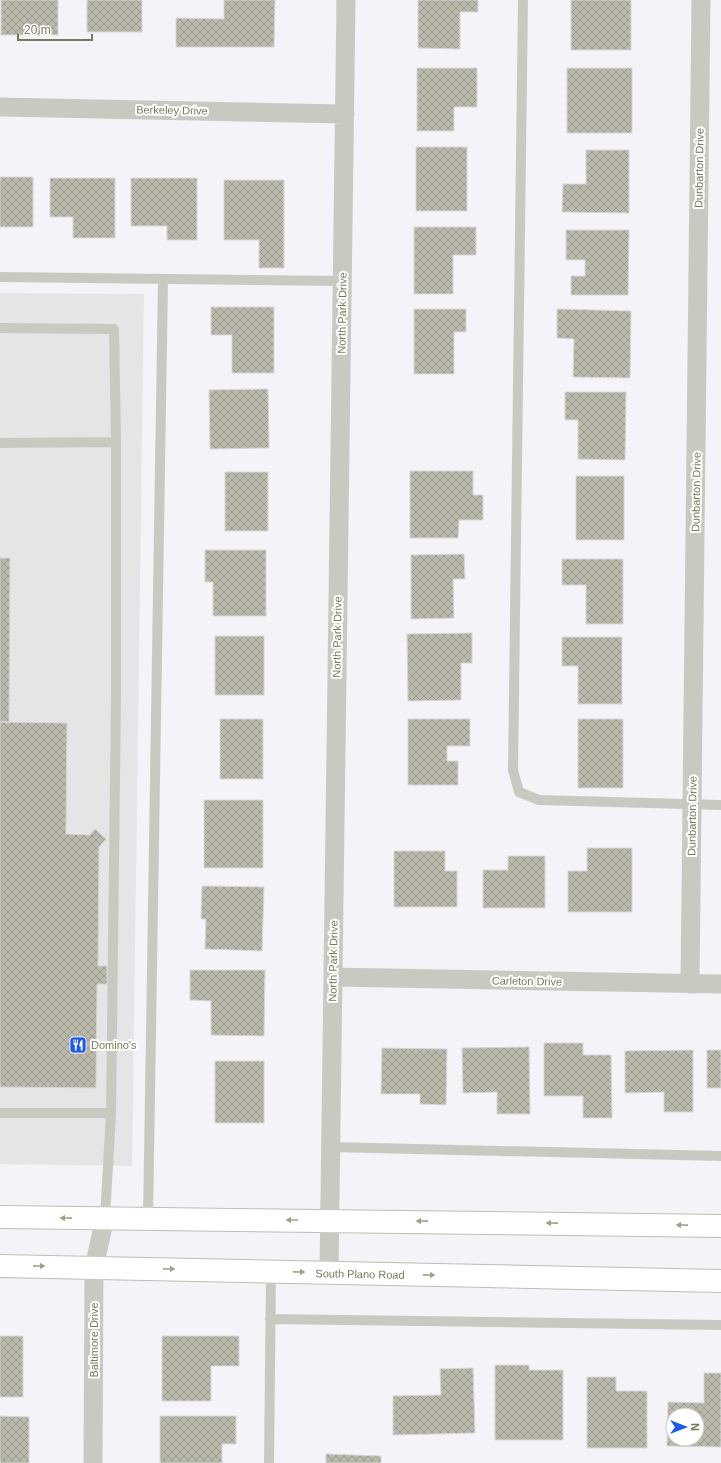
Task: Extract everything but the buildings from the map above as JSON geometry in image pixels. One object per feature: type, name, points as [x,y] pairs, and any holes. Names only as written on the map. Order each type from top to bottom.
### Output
[{"type":"main road","points":[[0,1217],[721,1226]]},
{"type":"main road","name":"South Plano Road","points":[[0,1266],[721,1281]]},
{"type":"street","name":"North Park Drive","points":[[329,1273],[346,0]]},
{"type":"street","name":"Dunbarton Drive","points":[[690,984],[698,188],[702,0]]},
{"type":"street","name":"Berkeley Drive","points":[[0,107],[344,114]]},
{"type":"street","name":"Carleton Drive","points":[[333,977],[721,984]]},
{"type":"street","name":"Baltimore Drive","points":[[93,1463],[94,1267],[105,1218]]},
{"type":"lane","points":[[523,0],[513,770],[519,792],[538,800],[721,805]]},
{"type":"lane","points":[[0,277],[342,281]]},
{"type":"lane","points":[[148,1219],[163,279]]},
{"type":"lane","points":[[0,328],[114,329],[116,442],[116,694],[112,1113],[105,1218]]},
{"type":"lane","points":[[0,443],[116,442]]},
{"type":"lane","points":[[0,1113],[112,1113]]},
{"type":"lane","points":[[331,1147],[721,1156]]},
{"type":"lane","points":[[269,1463],[270,1272]]},
{"type":"lane","points":[[270,1319],[721,1325]]},
{"type":"shaded area","points":[[0,293],[144,294],[132,1166],[0,1164]]},
{"type":"place","name":"Domino's","points":[[78,1045]]}]
